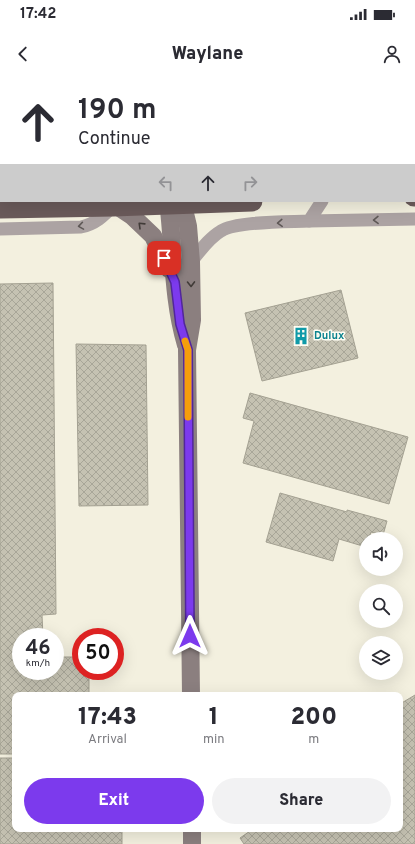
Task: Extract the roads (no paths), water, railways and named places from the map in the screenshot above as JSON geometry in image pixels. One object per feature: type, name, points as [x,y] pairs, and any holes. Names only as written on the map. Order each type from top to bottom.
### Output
[{"type":"highway","points":[[6,208],[115,206],[140,203],[176,202]]},
{"type":"main road","points":[[176,202],[188,226],[191,262],[192,320],[188,350],[191,692]]},
{"type":"main road","points":[[176,202],[175,282],[180,324],[188,350]]},
{"type":"main road","points":[[115,206],[132,216],[153,236],[175,282]]},
{"type":"main road","points":[[192,832],[192,844]]},
{"type":"street","points":[[309,221],[321,202]]},
{"type":"street","points":[[0,229],[81,227],[98,220],[115,206]]},
{"type":"street","points":[[6,208],[14,229]]},
{"type":"street","points":[[191,262],[209,240],[221,230],[237,225],[309,221],[415,219]]},
{"type":"place","name":"Dulux","points":[[301,336]]}]
